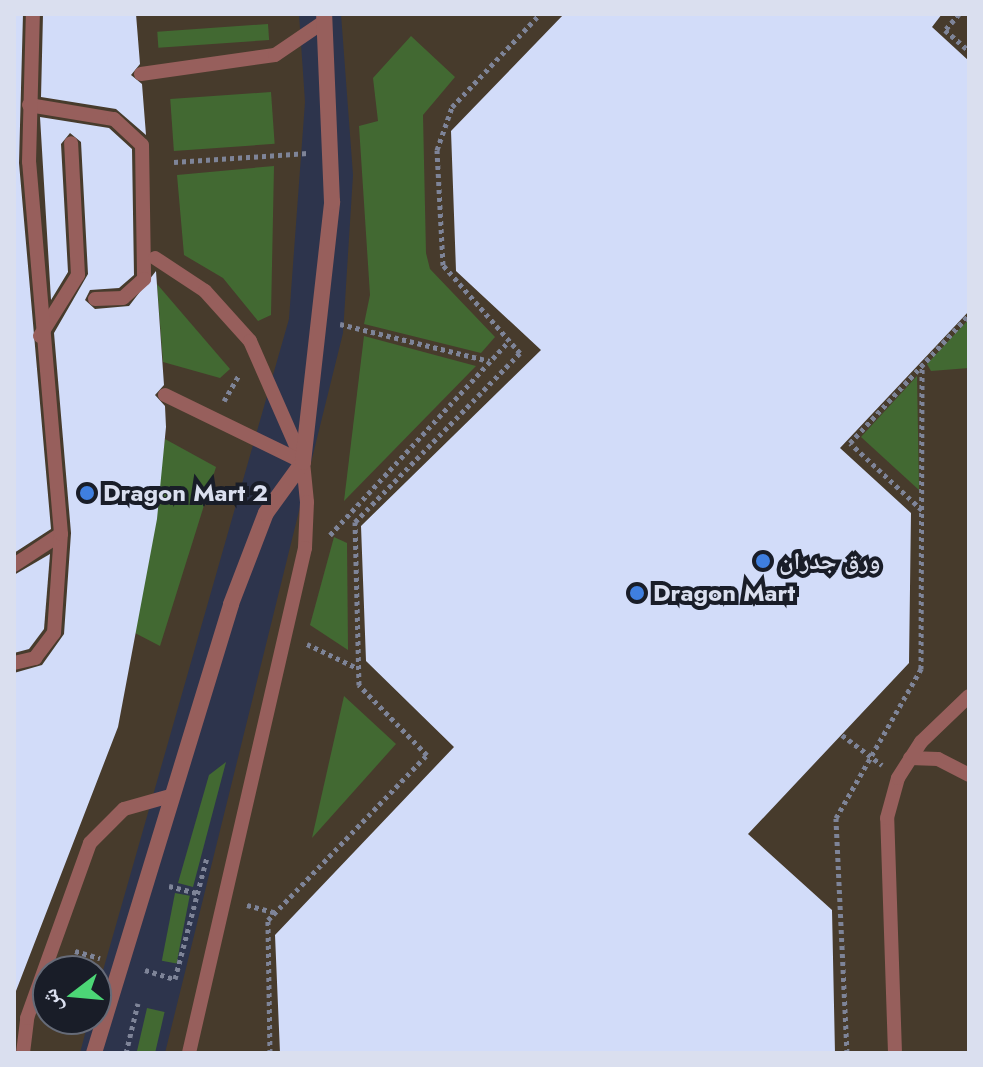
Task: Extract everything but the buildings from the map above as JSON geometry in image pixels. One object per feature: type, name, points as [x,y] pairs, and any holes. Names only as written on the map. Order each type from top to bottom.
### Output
[{"type":"street","points":[[94,1053],[170,796],[256,536],[303,462],[324,320],[333,151],[324,18]]},
{"type":"lane","points":[[14,663],[35,658],[54,633],[61,534],[40,336],[29,105],[33,14]]},
{"type":"lane","points":[[141,74],[275,55],[324,18]]},
{"type":"lane","points":[[29,105],[114,119],[142,145],[144,279],[123,298],[95,299]]},
{"type":"lane","points":[[40,336],[78,275],[71,143]]},
{"type":"lane","points":[[155,258],[205,291],[250,341],[303,462],[305,548],[189,1053]]},
{"type":"lane","points":[[165,395],[303,462]]},
{"type":"lane","points":[[14,565],[61,534]]},
{"type":"lane","points":[[895,1053],[886,839],[898,778],[910,758],[969,696]]},
{"type":"lane","points":[[910,758],[938,759],[969,775]]},
{"type":"lane","points":[[23,1053],[27,1018],[99,830],[138,802],[170,796]]},
{"type":"path","points":[[270,1053],[268,920],[427,755],[365,696],[357,668],[355,522],[520,353],[443,265],[437,150],[452,107],[540,14]]},
{"type":"path","points":[[959,14],[945,30],[969,51]]},
{"type":"path","points":[[174,162],[333,151]]},
{"type":"path","points":[[923,510],[850,443],[969,315]]},
{"type":"path","points":[[324,320],[490,362]]},
{"type":"path","points":[[213,419],[241,371],[232,354],[250,341]]},
{"type":"path","points":[[326,545],[344,515],[509,341]]},
{"type":"path","points":[[847,1053],[834,835],[867,754],[921,669],[922,365]]},
{"type":"path","points":[[303,628],[299,641],[357,668]]},
{"type":"path","points":[[842,735],[898,778]]},
{"type":"path","points":[[53,944],[175,979],[210,847]]},
{"type":"path","points":[[142,985],[146,971]]},
{"type":"path","points":[[126,1053],[139,998]]},
{"type":"shaded area","name":"Dragon Mart 2","points":[[14,14],[299,14],[305,102],[289,319],[107,955],[32,955],[32,1035],[85,1035],[80,1053],[14,1053]]},
{"type":"shaded area","name":"Dragon Mart","points":[[341,14],[969,14],[969,1053],[165,1053],[343,333],[353,175]]},
{"type":"green space","points":[[268,24],[269,40],[158,48],[157,32]]},
{"type":"green space","points":[[411,36],[455,77],[423,115],[426,253],[430,269],[495,337],[481,353],[364,324],[370,295],[359,126],[378,121],[373,78]]},
{"type":"green space","points":[[271,92],[275,144],[174,151],[170,99]]},
{"type":"green space","points":[[274,166],[271,315],[258,321],[223,278],[184,255],[177,175]]},
{"type":"green space","points":[[157,284],[230,369],[220,378],[163,362]]},
{"type":"green space","points":[[969,319],[969,368],[931,371],[927,364]]},
{"type":"green space","points":[[364,336],[476,366],[344,501]]},
{"type":"green space","points":[[917,376],[919,490],[861,437]]},
{"type":"green space","points":[[165,439],[216,467],[160,646],[135,633]]},
{"type":"green space","points":[[334,537],[347,543],[348,650],[310,625]]},
{"type":"green space","points":[[344,696],[396,744],[312,838]]},
{"type":"green space","points":[[226,762],[193,887],[178,883],[209,775]]},
{"type":"green space","points":[[175,893],[190,896],[177,964],[162,961]]},
{"type":"green space","points":[[147,1008],[165,1012],[155,1053],[137,1053]]},
{"type":"place","name":"Dragon Mart 2","points":[[87,493]]},
{"type":"place","name":"ورق جدران","points":[[763,561]]},
{"type":"place","name":"Dragon Mart","points":[[637,593]]}]
